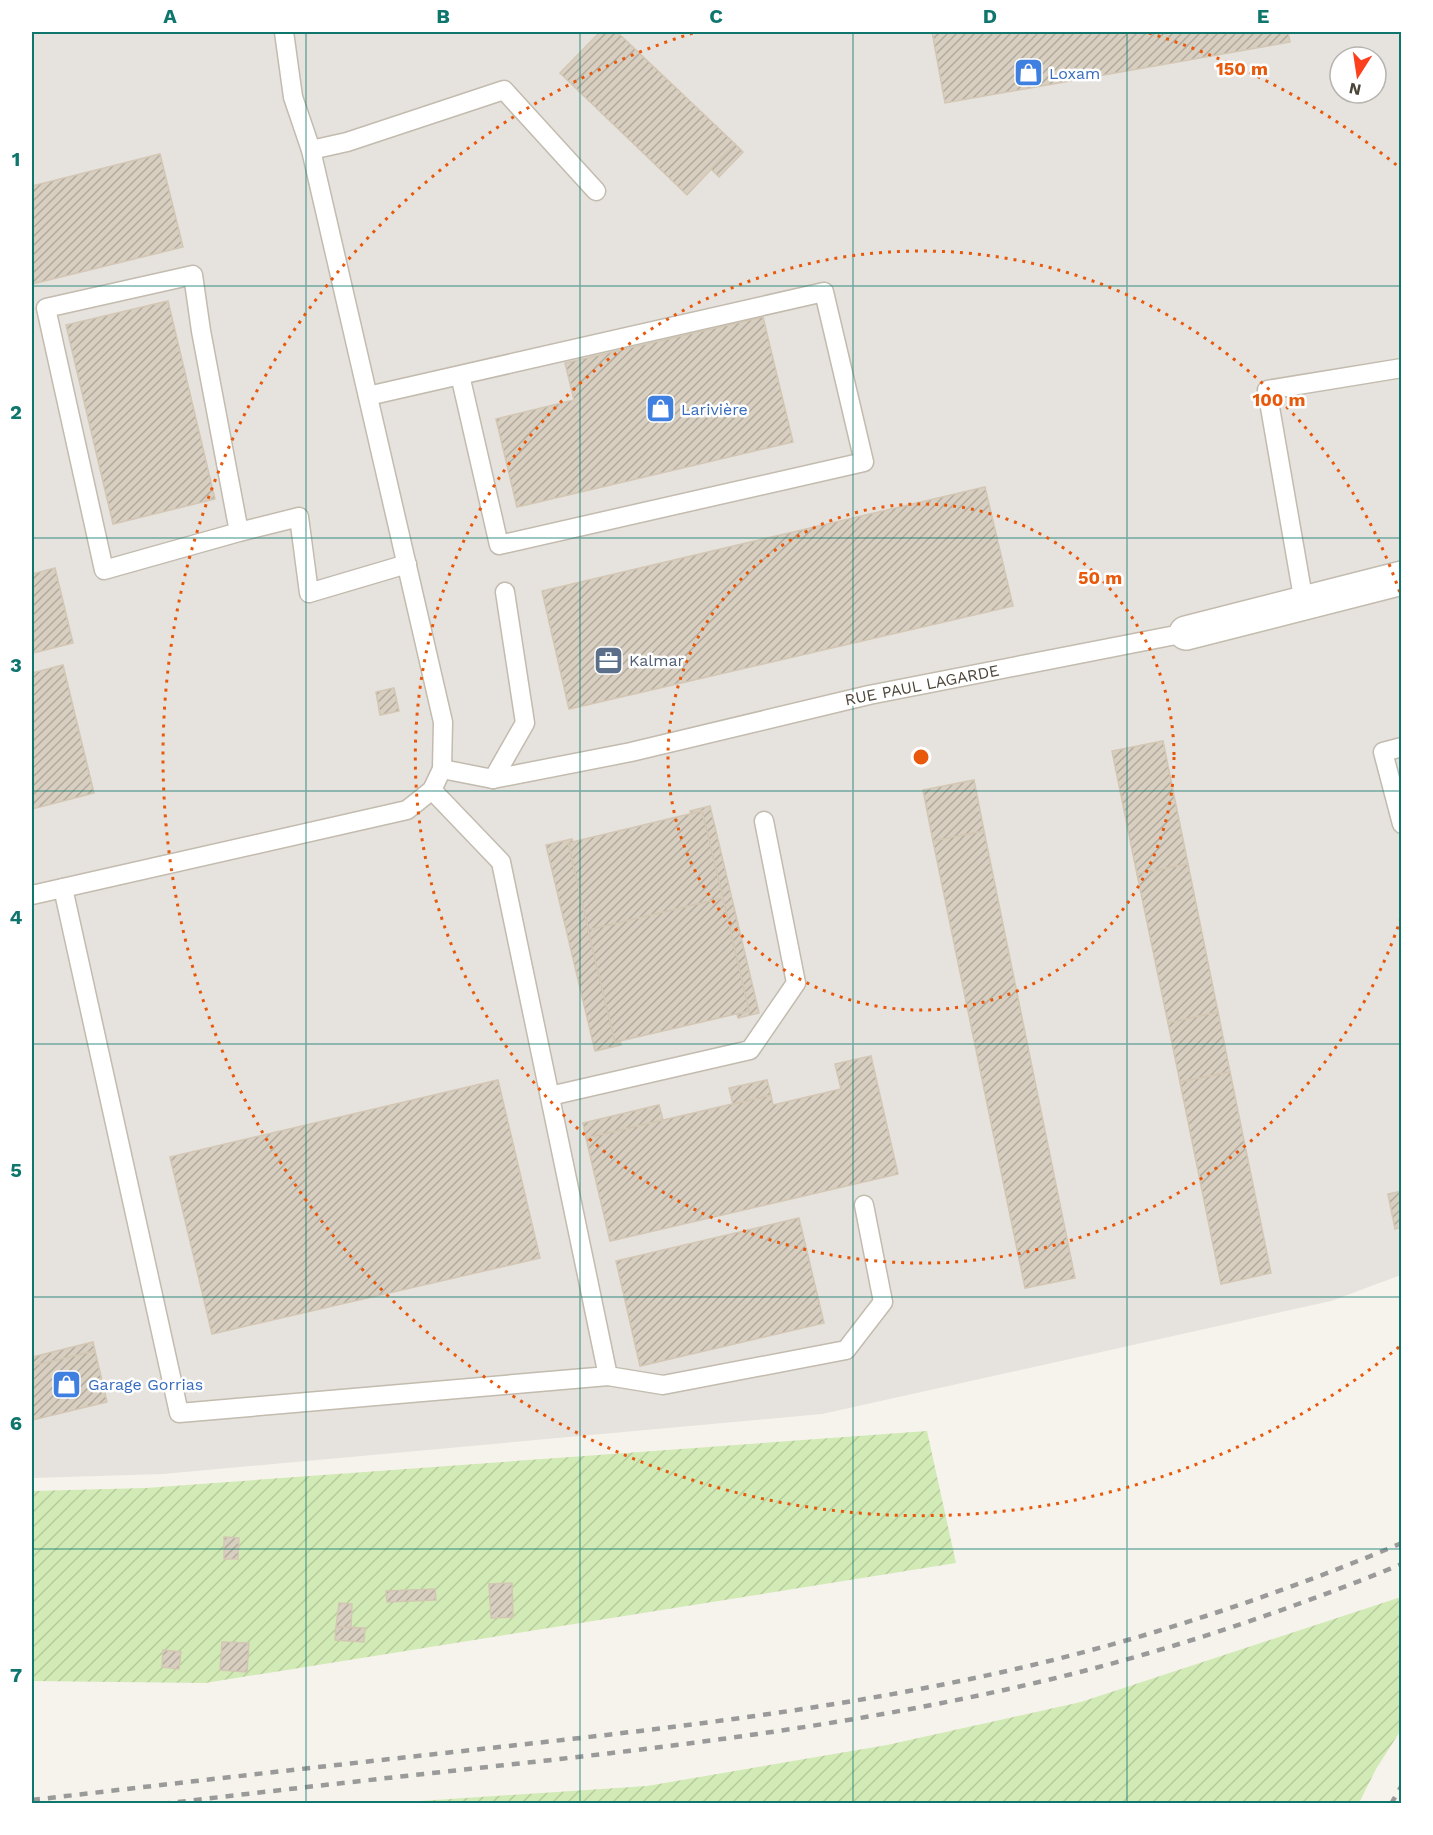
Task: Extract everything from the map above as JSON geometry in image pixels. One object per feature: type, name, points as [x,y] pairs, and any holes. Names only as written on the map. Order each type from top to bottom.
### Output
[{"type":"street","name":"RUE PAUL LAGARDE","points":[[1186,633],[1401,578]]},
{"type":"lane","points":[[32,895],[407,810],[432,790],[442,770],[443,722],[311,150],[293,98],[284,32]]},
{"type":"lane","points":[[311,150],[347,142],[504,90],[596,191]]},
{"type":"lane","points":[[239,532],[201,331],[193,275],[46,308],[104,570],[299,517],[309,593],[407,564]]},
{"type":"lane","points":[[368,396],[460,375],[824,292],[864,462],[499,545],[460,375]]},
{"type":"lane","points":[[1304,603],[1267,390],[1401,368]]},
{"type":"lane","points":[[493,779],[525,723],[505,592]]},
{"type":"lane","name":"RUE PAUL LAGARDE","points":[[442,770],[493,779],[631,752],[869,695],[1186,633]]},
{"type":"lane","points":[[1401,747],[1383,752],[1401,824]]},
{"type":"lane","points":[[432,790],[501,862],[608,1376]]},
{"type":"lane","points":[[550,1096],[750,1050],[796,983],[764,821]]},
{"type":"lane","points":[[63,888],[179,1413],[608,1376],[663,1385],[846,1350],[883,1302],[864,1205]]},
{"type":"shaded area","points":[[32,32],[1401,32],[1401,1275],[1331,1301],[822,1414],[163,1474],[32,1478]]},
{"type":"green space","points":[[927,1431],[956,1563],[205,1683],[32,1681],[32,1491],[146,1488]]},
{"type":"green space","points":[[1401,1597],[1401,1730],[1376,1769],[1359,1803],[390,1803],[647,1786],[887,1745],[1081,1702]]},
{"type":"building","points":[[600,32],[617,32],[735,144],[687,195],[560,73]]},
{"type":"building","name":"Loxam","points":[[932,32],[1288,32],[1290,42],[945,103]]},
{"type":"building","points":[[735,144],[743,152],[719,177],[711,169]]},
{"type":"building","points":[[160,154],[183,247],[32,284],[32,186]]},
{"type":"building","points":[[168,301],[215,499],[113,524],[66,325]]},
{"type":"building","name":"Larivière","points":[[763,317],[793,442],[517,507],[496,419],[574,400],[565,363]]},
{"type":"building","points":[[985,487],[1013,606],[569,709],[542,591]]},
{"type":"building","points":[[55,568],[73,643],[33,653],[32,574]]},
{"type":"building","points":[[63,665],[94,793],[32,809],[32,673]]},
{"type":"building","points":[[394,688],[399,711],[380,715],[376,692]]},
{"type":"building","points":[[1163,741],[1188,864],[1137,874],[1112,751]]},
{"type":"building","points":[[974,780],[984,831],[933,841],[923,790]]},
{"type":"building","points":[[710,806],[759,1013],[738,1018],[737,1014],[749,1011],[702,811],[691,814],[690,811]]},
{"type":"building","points":[[702,811],[723,898],[588,930],[568,843]]},
{"type":"building","points":[[984,831],[1075,1278],[1025,1288],[933,841]]},
{"type":"building","points":[[572,839],[573,842],[568,843],[615,1042],[620,1041],[621,1045],[595,1051],[546,845]]},
{"type":"building","points":[[1188,864],[1218,1012],[1168,1023],[1137,874]]},
{"type":"building","points":[[723,898],[749,1011],[615,1042],[588,930]]},
{"type":"building","points":[[1218,1012],[1230,1072],[1180,1082],[1168,1023]]},
{"type":"building","points":[[871,1056],[898,1174],[610,1241],[586,1138],[771,1095],[773,1105],[841,1089],[835,1064]]},
{"type":"building","points":[[1230,1072],[1271,1273],[1221,1284],[1180,1082]]},
{"type":"building","points":[[498,1080],[540,1258],[212,1334],[170,1157]]},
{"type":"building","points":[[767,1080],[771,1095],[733,1104],[729,1088]]},
{"type":"building","points":[[659,1105],[663,1120],[586,1138],[583,1123]]},
{"type":"building","points":[[1402,1191],[1402,1227],[1395,1229],[1388,1194]]},
{"type":"building","points":[[799,1218],[824,1323],[640,1366],[616,1261]]},
{"type":"building","points":[[93,1342],[95,1351],[32,1366],[32,1357]]},
{"type":"building","name":"Garage Gorrias","points":[[95,1351],[107,1402],[32,1420],[32,1366]]},
{"type":"building","points":[[224,1537],[239,1538],[238,1559],[224,1559]]},
{"type":"building","points":[[512,1583],[513,1617],[491,1618],[489,1584]]},
{"type":"building","points":[[435,1589],[436,1600],[387,1602],[386,1591]]},
{"type":"building","points":[[339,1603],[352,1604],[351,1628],[336,1627]]},
{"type":"building","points":[[336,1627],[365,1628],[364,1642],[335,1640]]},
{"type":"building","points":[[222,1642],[249,1643],[247,1672],[220,1670]]},
{"type":"building","points":[[163,1650],[181,1652],[179,1669],[162,1667]]},
{"type":"railway","points":[[32,1800],[687,1725],[900,1693],[1041,1663],[1178,1625],[1269,1595],[1402,1543]]},
{"type":"railway","points":[[162,1804],[678,1745],[895,1712],[1039,1682],[1177,1645],[1313,1599],[1402,1564]]},
{"type":"railway","points":[[1391,1804],[1402,1785]]},
{"type":"place","name":"Loxam","points":[[1028,73]]},
{"type":"place","name":"Larivière","points":[[660,409]]},
{"type":"place","name":"Kalmar","points":[[608,660]]},
{"type":"place","name":"Garage Gorrias","points":[[67,1384]]}]
